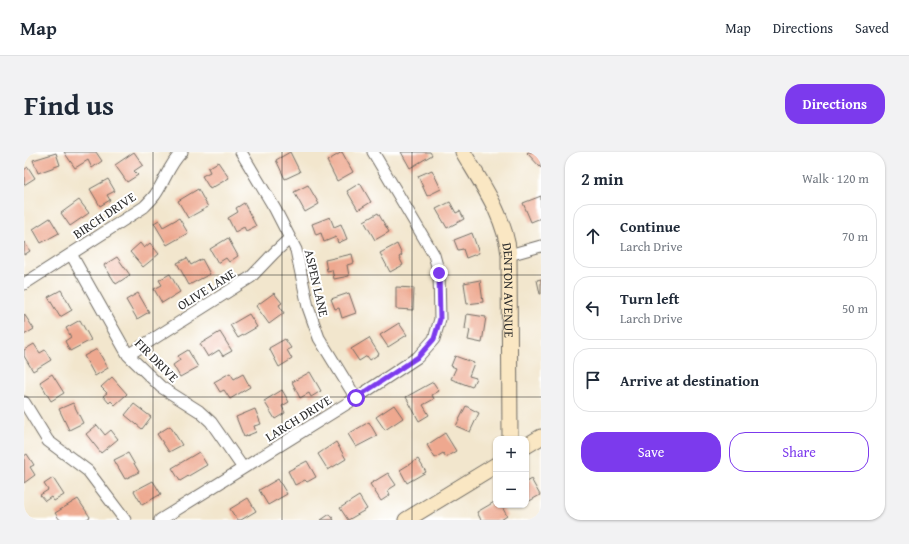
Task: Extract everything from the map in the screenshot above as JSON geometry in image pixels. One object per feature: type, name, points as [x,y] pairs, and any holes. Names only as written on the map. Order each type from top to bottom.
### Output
[{"type":"street","name":"BIRCH DRIVE","points":[[24,284],[144,207],[155,196],[176,157],[182,152]]},
{"type":"street","name":"ASPEN LANE","points":[[241,152],[275,209],[296,250],[308,307],[314,327],[319,338],[356,398]]},
{"type":"street","name":"LARCH DRIVE","points":[[160,520],[356,398],[418,357],[434,339],[440,319],[439,273],[434,255],[373,152]]},
{"type":"street","name":"DENTON AVENUE","points":[[463,152],[497,210],[507,240],[509,255],[510,436]]},
{"type":"street","name":"OLIVE LANE","points":[[128,355],[251,277],[274,252],[290,238]]},
{"type":"street","points":[[509,255],[541,246]]},
{"type":"street","name":"FIR DRIVE","points":[[71,254],[128,355],[161,387],[199,411],[211,422],[243,468]]},
{"type":"street","points":[[24,402],[28,416],[48,441],[88,470],[125,520]]},
{"type":"street","points":[[529,444],[541,437]]},
{"type":"street","points":[[406,520],[493,467]]},
{"type":"building","points":[[64,152],[96,152],[102,161],[92,168],[88,160],[75,168]]},
{"type":"building","points":[[134,152],[143,165],[134,171],[138,175],[127,182],[115,165]]},
{"type":"building","points":[[290,152],[300,172],[285,179],[276,160]]},
{"type":"building","points":[[342,152],[353,172],[337,181],[327,161]]},
{"type":"building","points":[[401,152],[430,152],[432,155],[410,168]]},
{"type":"building","points":[[541,152],[541,168],[527,153]]},
{"type":"building","points":[[56,153],[60,165],[38,173],[33,160]]},
{"type":"building","points":[[218,162],[229,178],[210,189],[202,176],[210,172],[208,168]]},
{"type":"building","points":[[28,167],[35,178],[24,185],[24,170]]},
{"type":"building","points":[[432,170],[441,189],[427,196],[418,176]]},
{"type":"building","points":[[108,179],[115,191],[107,195],[110,200],[100,206],[90,189]]},
{"type":"building","points":[[360,183],[371,202],[358,210],[347,191]]},
{"type":"building","points":[[308,185],[319,204],[305,212],[294,192]]},
{"type":"building","points":[[198,189],[208,207],[188,218],[178,201]]},
{"type":"building","points":[[541,196],[541,218],[531,222],[523,203]]},
{"type":"building","points":[[79,200],[89,213],[70,226],[61,213]]},
{"type":"building","points":[[450,202],[456,213],[460,211],[464,219],[447,228],[436,209]]},
{"type":"building","points":[[244,203],[256,226],[246,231],[244,227],[235,232],[228,218],[238,212],[236,208]]},
{"type":"building","points":[[378,213],[389,232],[375,240],[364,221]]},
{"type":"building","points":[[330,217],[334,227],[341,224],[347,239],[338,243],[336,237],[324,242],[321,233],[316,235],[312,224]]},
{"type":"building","points":[[50,218],[59,233],[41,243],[33,229]]},
{"type":"building","points":[[179,218],[188,233],[167,245],[154,223],[159,220],[163,227]]},
{"type":"building","points":[[472,233],[479,253],[466,258],[463,249],[458,250],[454,240]]},
{"type":"building","points":[[228,238],[238,256],[229,262],[226,258],[218,263],[210,249]]},
{"type":"building","points":[[24,242],[30,251],[24,255]]},
{"type":"building","points":[[140,243],[144,248],[150,243],[159,254],[143,267],[130,252]]},
{"type":"building","points":[[397,244],[402,255],[399,257],[403,265],[390,272],[380,253]]},
{"type":"building","points":[[352,254],[354,263],[347,265],[349,276],[334,279],[332,270],[327,271],[325,260]]},
{"type":"building","points":[[117,257],[130,275],[116,284],[104,265]]},
{"type":"building","points":[[187,258],[191,265],[202,259],[210,274],[189,285],[177,263]]},
{"type":"building","points":[[170,274],[180,292],[162,303],[154,289],[162,285],[159,280]]},
{"type":"building","points":[[541,279],[541,294],[540,294],[537,280]]},
{"type":"building","points":[[480,280],[483,302],[467,304],[464,283]]},
{"type":"building","points":[[396,287],[414,288],[413,310],[396,309]]},
{"type":"building","points":[[61,290],[72,310],[60,317],[48,297]]},
{"type":"building","points":[[138,293],[149,312],[137,319],[126,300]]},
{"type":"building","points":[[274,293],[282,303],[279,305],[284,313],[269,324],[256,306]]},
{"type":"building","points":[[349,293],[356,313],[342,318],[339,308],[335,309],[331,299]]},
{"type":"building","points":[[24,314],[34,329],[24,335]]},
{"type":"building","points":[[249,314],[257,327],[238,338],[230,325]]},
{"type":"building","points":[[467,314],[486,317],[482,343],[468,340],[470,330],[465,329]]},
{"type":"building","points":[[80,320],[91,340],[70,351],[65,341],[71,337],[66,328]]},
{"type":"building","points":[[399,323],[407,335],[388,347],[380,335]]},
{"type":"building","points":[[220,332],[232,351],[223,356],[219,350],[208,357],[200,344]]},
{"type":"building","points":[[369,338],[379,354],[370,360],[367,356],[359,361],[351,349]]},
{"type":"building","points":[[285,339],[291,348],[287,350],[292,359],[279,367],[269,348]]},
{"type":"building","points":[[34,344],[40,353],[45,350],[51,360],[33,371],[24,356],[24,350]]},
{"type":"building","points":[[97,349],[108,368],[95,376],[84,356]]},
{"type":"building","points":[[188,350],[198,367],[180,377],[173,365],[180,360],[178,356]]},
{"type":"building","points":[[455,356],[474,363],[469,376],[476,378],[472,387],[451,379],[456,368],[451,366]]},
{"type":"building","points":[[310,372],[321,391],[311,397],[309,393],[300,398],[292,382]]},
{"type":"building","points":[[230,373],[234,379],[243,374],[250,387],[230,399],[224,390],[220,392],[214,382]]},
{"type":"building","points":[[52,374],[64,393],[51,401],[40,382]]},
{"type":"building","points":[[112,377],[127,394],[115,405],[111,401],[109,403],[103,396],[107,393],[101,387]]},
{"type":"building","points":[[433,382],[439,391],[432,395],[434,399],[423,405],[429,415],[419,421],[406,397]]},
{"type":"building","points":[[282,390],[289,402],[282,406],[285,413],[275,419],[264,401]]},
{"type":"building","points":[[73,403],[83,423],[69,430],[59,409]]},
{"type":"building","points":[[134,404],[151,417],[142,429],[125,415]]},
{"type":"building","points":[[394,405],[403,418],[385,430],[376,417]]},
{"type":"building","points":[[466,406],[479,413],[470,432],[456,426]]},
{"type":"building","points":[[255,409],[261,424],[254,426],[256,432],[244,437],[236,417]]},
{"type":"building","points":[[369,422],[377,436],[356,447],[348,434]]},
{"type":"building","points":[[97,425],[105,435],[111,430],[118,439],[101,453],[86,434]]},
{"type":"building","points":[[170,426],[182,445],[169,452],[157,434]]},
{"type":"building","points":[[445,433],[456,451],[446,457],[443,453],[435,458],[427,445]]},
{"type":"building","points":[[336,442],[346,459],[328,470],[318,454]]},
{"type":"building","points":[[199,452],[207,465],[180,481],[172,468]]},
{"type":"building","points":[[128,453],[139,472],[125,479],[114,460]]},
{"type":"building","points":[[27,454],[34,465],[30,467],[35,475],[24,483],[24,456]]},
{"type":"building","points":[[418,459],[426,472],[407,483],[400,470]]},
{"type":"building","points":[[307,461],[316,477],[307,482],[305,480],[295,485],[288,471]]},
{"type":"building","points":[[388,473],[396,485],[388,490],[390,495],[381,501],[370,484]]},
{"type":"building","points":[[53,478],[64,495],[54,501],[51,497],[45,501],[40,495],[48,490],[44,484]]},
{"type":"building","points":[[278,479],[287,494],[268,505],[259,490]]},
{"type":"building","points":[[531,479],[540,495],[529,501],[529,480]]},
{"type":"building","points":[[153,481],[161,494],[142,505],[134,491]]},
{"type":"building","points":[[359,496],[367,509],[348,520],[340,508]]},
{"type":"building","points":[[248,498],[256,511],[241,520],[237,520],[230,509]]},
{"type":"building","points":[[78,499],[90,517],[85,520],[60,520],[55,513]]},
{"type":"building","points":[[493,503],[493,508],[503,508],[507,516],[501,520],[481,520],[477,512]]},
{"type":"building","points":[[330,514],[334,520],[321,520]]},
{"type":"route","points":[[356,398],[418,357],[434,339],[440,319],[439,273]]}]
